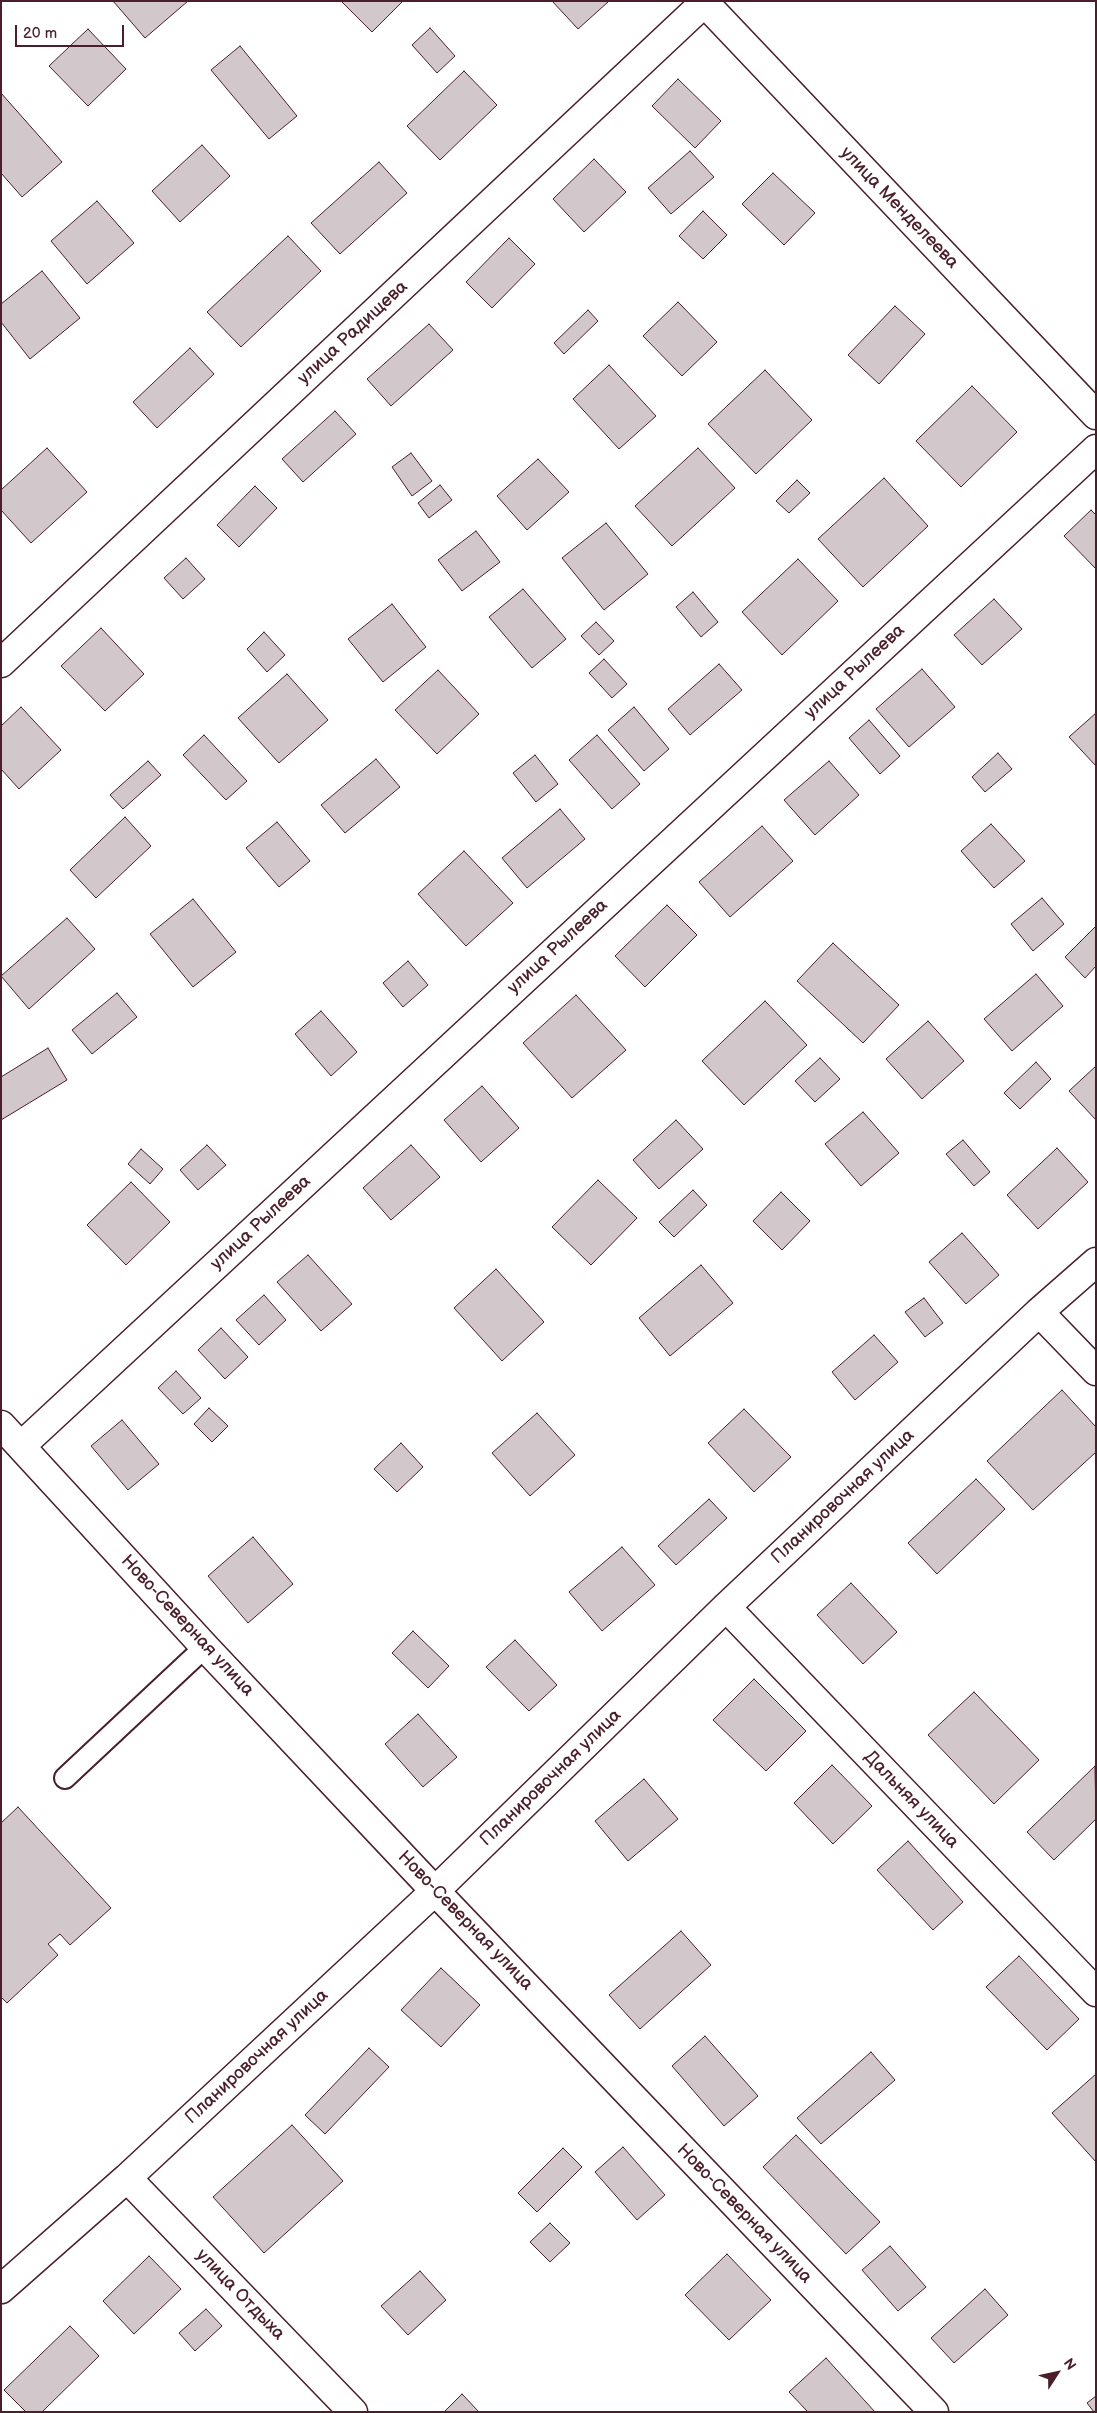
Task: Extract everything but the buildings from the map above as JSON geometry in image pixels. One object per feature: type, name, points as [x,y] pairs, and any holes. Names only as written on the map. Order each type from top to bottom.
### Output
[{"type":"street","name":"улица Менделеева","points":[[704,2],[1096,415]]},
{"type":"street","name":"улица Радищева","points":[[1,663],[704,2]]},
{"type":"street","name":"улица Рылеева","points":[[21,1446],[1096,449]]},
{"type":"street","name":"Планировочная улица","points":[[1,2289],[127,2178],[435,1891],[726,1607],[1039,1312],[1096,1262]]},
{"type":"street","points":[[1039,1312],[1096,1371]]},
{"type":"street","name":"Ново-Северная улица","points":[[1,1424],[205,1647],[435,1891],[934,2412]]},
{"type":"street","name":"Дальняя улица","points":[[726,1607],[1096,1992]]},
{"type":"street","name":"улица Отдыха","points":[[127,2178],[353,2412]]},
{"type":"lane","points":[[65,1778],[205,1647]]}]
